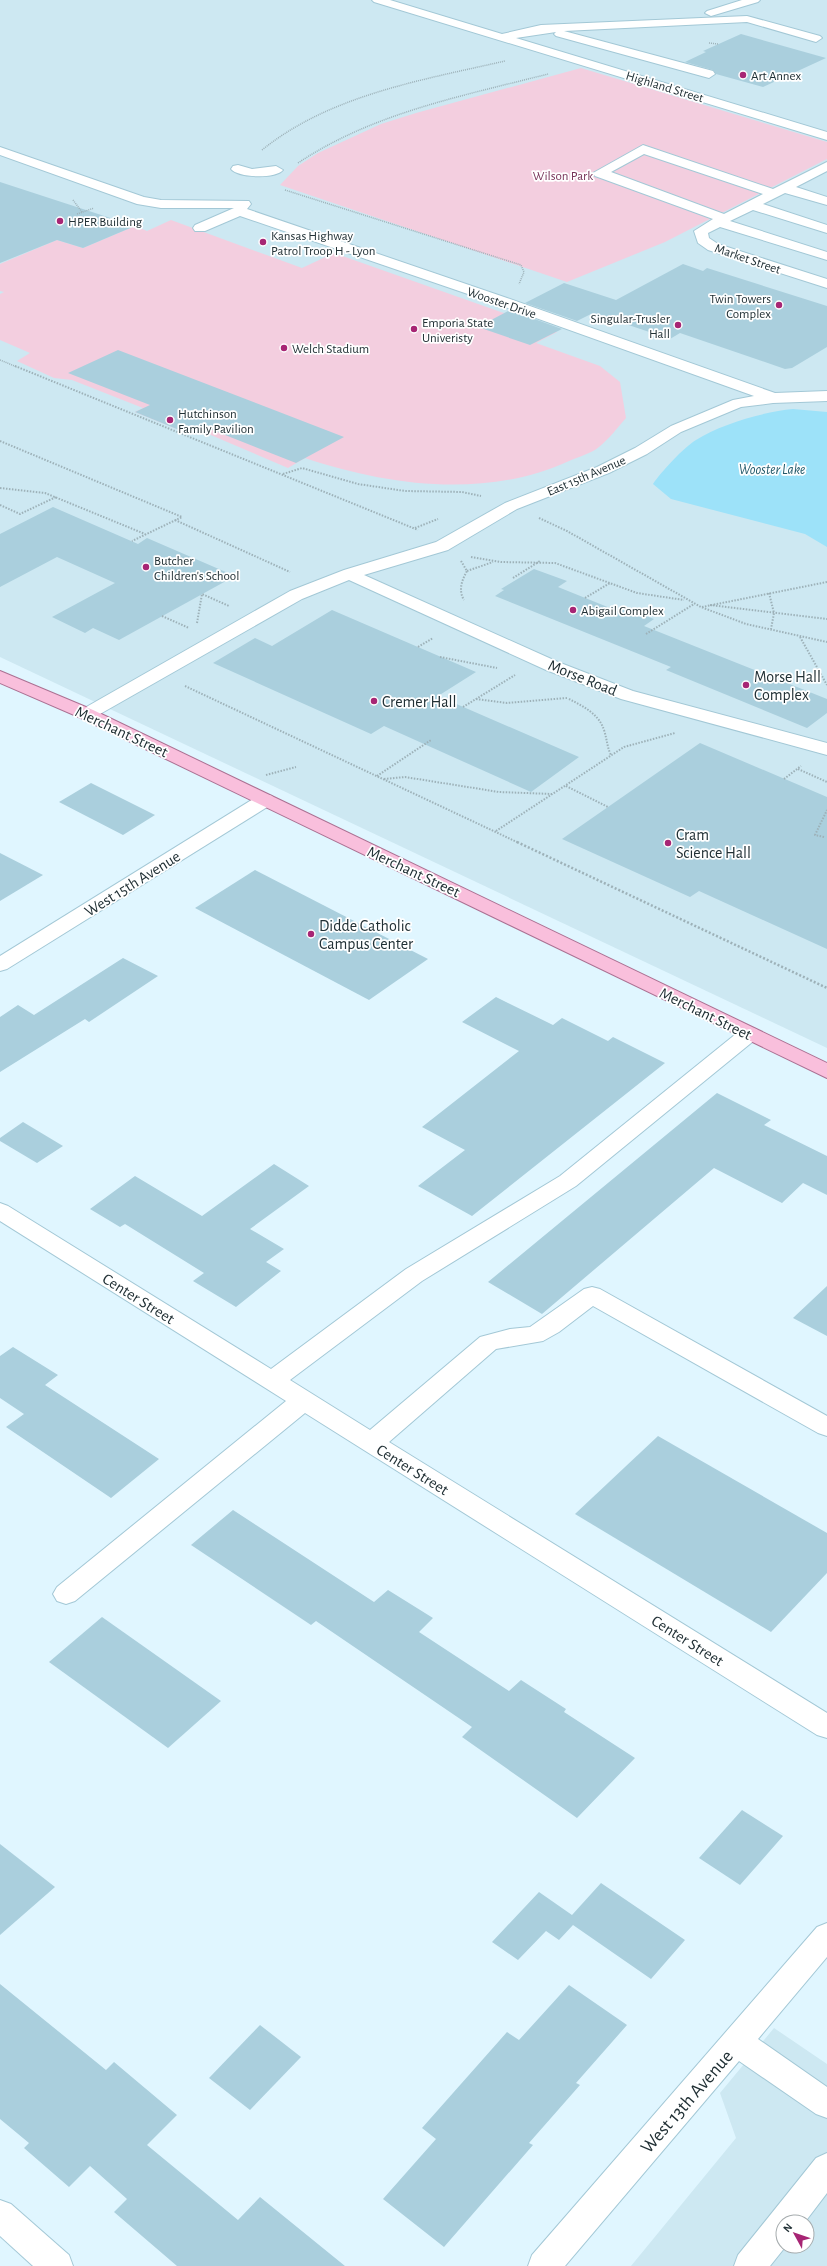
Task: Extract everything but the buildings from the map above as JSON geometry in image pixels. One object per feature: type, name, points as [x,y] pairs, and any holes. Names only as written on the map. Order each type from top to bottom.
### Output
[{"type":"main road","name":"Merchant Street","points":[[0,676],[87,714],[827,1071]]},
{"type":"street","name":"Highland Street","points":[[378,0],[827,136]]},
{"type":"street","points":[[677,22],[754,0]]},
{"type":"street","points":[[502,38],[511,34],[541,28],[747,20],[816,38]]},
{"type":"street","points":[[541,28],[709,74]]},
{"type":"street","points":[[827,201],[779,191],[643,149],[600,174],[722,221],[827,256]]},
{"type":"street","name":"Wooster Drive","points":[[0,151],[142,201],[161,204],[241,208],[773,398]]},
{"type":"street","points":[[722,221],[779,191],[821,174],[827,166]]},
{"type":"street","points":[[238,169],[251,173],[276,170]]},
{"type":"street","points":[[752,205],[827,229]]},
{"type":"street","points":[[200,228],[241,208]]},
{"type":"street","name":"Market Street","points":[[722,221],[701,232],[703,240],[712,247],[827,284]]},
{"type":"street","name":"East 15th Avenue","points":[[87,714],[296,595],[350,574],[442,546],[511,506],[603,470],[641,451],[676,429],[709,414],[738,403],[773,398],[827,396]]},
{"type":"street","name":"Morse Road","points":[[350,574],[372,586],[453,622],[614,690],[724,723],[827,749]]},
{"type":"street","name":"West 15th Avenue","points":[[0,966],[265,800]]},
{"type":"street","points":[[272,1381],[414,1275],[568,1181],[749,1034]]},
{"type":"street","name":"Center Street","points":[[0,1212],[827,1727]]},
{"type":"street","points":[[371,1443],[488,1343],[510,1337],[535,1335],[551,1326],[592,1295],[827,1427]]},
{"type":"street","points":[[66,1594],[303,1401]]},
{"type":"street","name":"West 13th Avenue","points":[[544,2266],[827,1936]]},
{"type":"street","points":[[737,2042],[827,2104]]},
{"type":"street","points":[[791,2214],[827,2168]]},
{"type":"street","points":[[0,2215],[57,2266]]},
{"type":"street","points":[[750,2266],[775,2234]]},
{"type":"path","points":[[268,152],[261,151],[290,127],[322,113],[404,86],[506,60]]},
{"type":"path","points":[[295,165],[307,156],[332,142],[382,120],[555,72]]},
{"type":"path","points":[[282,189],[521,266],[524,272],[519,285]]},
{"type":"path","points":[[0,360],[416,528],[421,533]]},
{"type":"path","points":[[0,441],[182,517],[132,541]]},
{"type":"path","points":[[282,474],[302,468],[358,484],[405,491],[462,492],[484,496]]},
{"type":"path","points":[[0,488],[45,493],[146,534]]},
{"type":"path","points":[[0,505],[20,514],[56,497]]},
{"type":"path","points":[[538,518],[567,531],[694,604],[746,624],[827,642]]},
{"type":"path","points":[[175,520],[296,574]]},
{"type":"path","points":[[466,556],[496,562]]},
{"type":"path","points":[[459,557],[467,571]]},
{"type":"path","points":[[465,600],[461,595],[462,581],[467,571],[478,566],[496,562],[540,561],[556,563],[637,593],[686,600]]},
{"type":"path","points":[[513,578],[540,561]]},
{"type":"path","points":[[585,598],[610,582]]},
{"type":"path","points":[[701,607],[827,582]]},
{"type":"path","points":[[769,593],[774,613],[771,629]]},
{"type":"path","points":[[197,625],[202,594],[235,608]]},
{"type":"path","points":[[646,634],[694,604]]},
{"type":"path","points":[[707,605],[827,619]]},
{"type":"path","points":[[162,616],[195,631]]},
{"type":"path","points":[[800,637],[809,649],[814,663],[827,685]]},
{"type":"path","points":[[440,656],[500,669]]},
{"type":"path","points":[[463,707],[520,671]]},
{"type":"path","points":[[183,684],[827,988]]},
{"type":"path","points":[[563,691],[566,698],[595,715],[602,725],[606,737],[606,746],[611,756]]},
{"type":"path","points":[[476,699],[507,702],[573,697]]},
{"type":"path","points":[[495,832],[624,747],[637,742],[724,723]]},
{"type":"path","points":[[377,776],[431,740]]},
{"type":"path","points":[[261,778],[271,772],[296,767]]},
{"type":"path","points":[[798,769],[827,782]]},
{"type":"path","points":[[384,780],[405,777],[499,792],[553,794]]},
{"type":"path","points":[[565,786],[608,808]]},
{"type":"path","points":[[824,837],[815,835],[827,810]]},
{"type":"shaded area","name":"Emporia State Univeristy","points":[[0,0],[827,0],[827,1048],[0,657]]},
{"type":"shaded area","points":[[774,2028],[827,2064],[827,2266],[631,2266],[736,2138],[720,2093]]},
{"type":"green space","name":"Wilson Park","points":[[581,68],[827,142],[827,159],[665,242],[567,282],[280,185],[298,166],[318,153],[381,124]]},
{"type":"green space","name":"Welch Stadium","points":[[171,220],[302,268],[334,253],[557,332],[536,343],[600,366],[620,382],[626,418],[599,447],[593,451],[537,473],[505,480],[471,484],[437,484],[404,481],[370,476],[305,458],[288,468],[199,430],[189,434],[135,412],[143,408],[72,380],[54,378],[17,361],[30,353],[0,340],[0,294],[4,292],[0,291],[0,264],[57,240],[83,248],[135,226],[147,231]]},
{"type":"water","name":"Wooster Lake","points":[[793,409],[827,412],[827,547],[805,534],[671,499],[653,484],[679,454],[691,443],[706,434],[730,424],[756,416]]},
{"type":"place","name":"Art Annex","points":[[743,75]]},
{"type":"place","name":"HPER Building","points":[[60,221]]},
{"type":"place","name":"Kansas Highway Patrol Troop H - Lyon","points":[[263,242]]},
{"type":"place","name":"Twin Towers Complex","points":[[779,305]]},
{"type":"place","name":"Singular-Trusler Hall","points":[[678,325]]},
{"type":"place","name":"Emporia State Univeristy","points":[[414,329]]},
{"type":"place","name":"Welch Stadium","points":[[284,348]]},
{"type":"place","name":"Hutchinson Family Pavilion","points":[[170,420]]},
{"type":"place","name":"Butcher Children's School","points":[[146,567]]},
{"type":"place","name":"Abigail Complex","points":[[573,610]]},
{"type":"place","name":"Morse Hall Complex","points":[[746,685]]},
{"type":"place","name":"Cremer Hall","points":[[374,701]]},
{"type":"place","name":"Cram Science Hall","points":[[668,843]]},
{"type":"place","name":"Didde Catholic Campus Center","points":[[311,934]]}]
